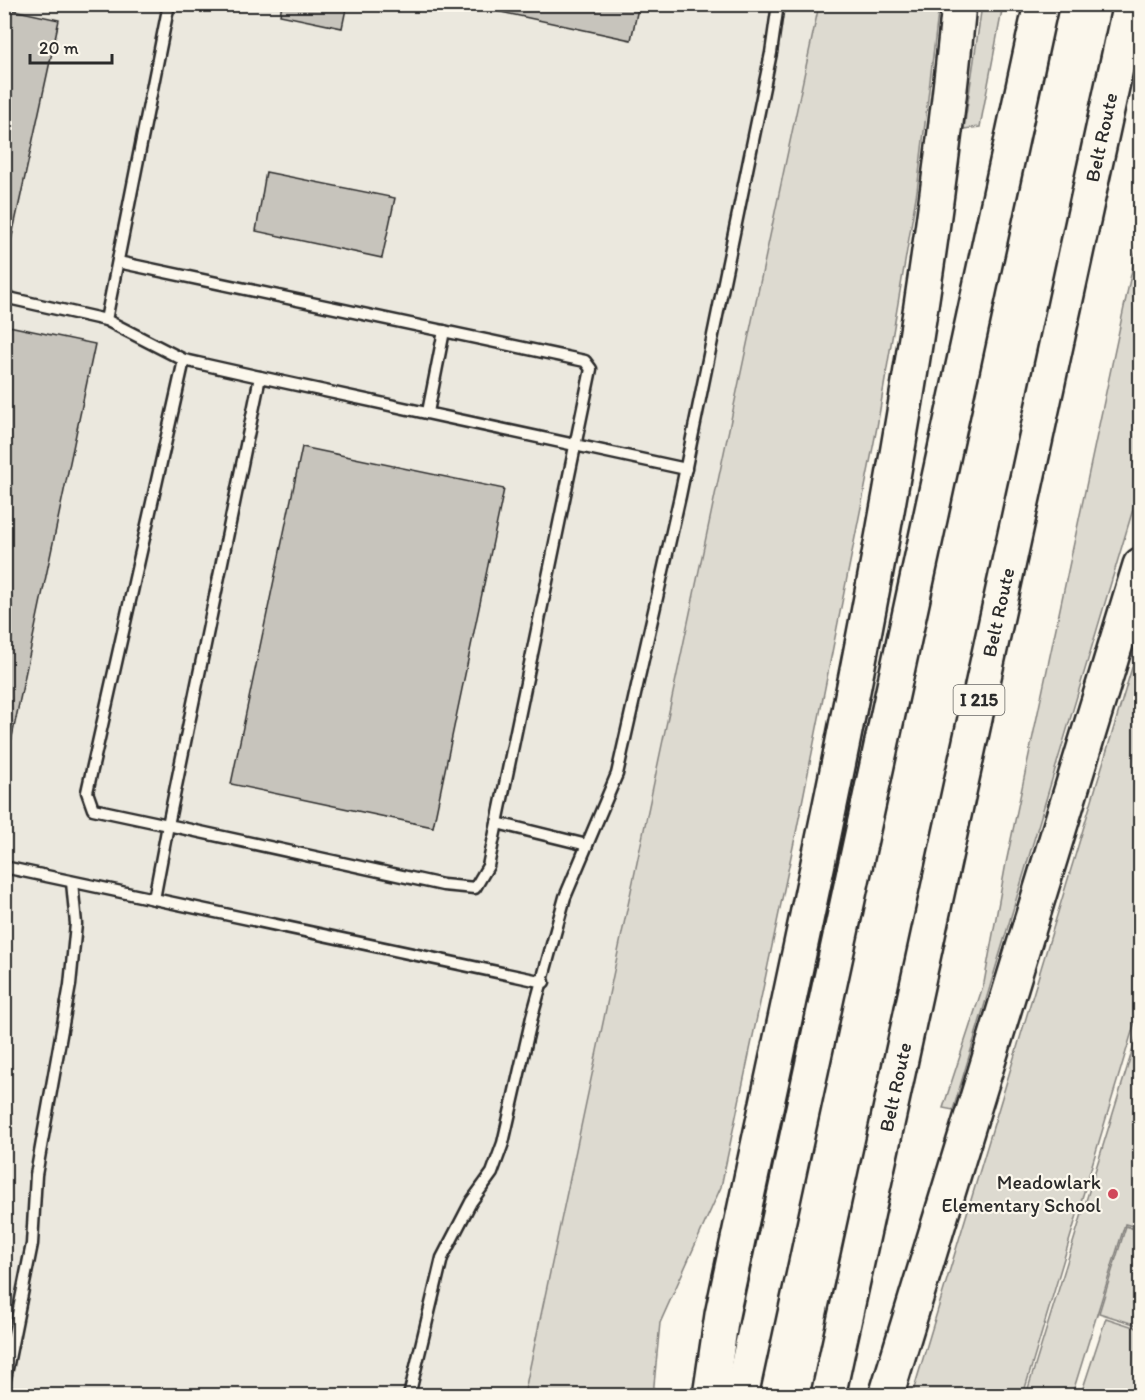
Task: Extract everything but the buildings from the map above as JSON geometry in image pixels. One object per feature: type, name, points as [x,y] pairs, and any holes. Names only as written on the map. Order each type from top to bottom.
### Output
[{"type":"highway","points":[[710,1395],[722,1315],[847,725],[934,219],[959,4]]},
{"type":"highway","points":[[741,1395],[1041,4]]},
{"type":"highway","name":"Belt Route","points":[[828,1395],[1130,4]]},
{"type":"highway","points":[[886,1395],[1140,564]]},
{"type":"lane","points":[[106,320],[169,4]]},
{"type":"lane","points":[[409,1395],[442,1258],[471,1202],[492,1173],[503,1143],[532,1017],[544,982],[564,897],[617,774],[686,469],[771,53],[778,4]]},
{"type":"lane","points":[[118,262],[585,361],[591,369],[488,866],[475,888],[443,885],[93,809],[87,792],[183,360]]},
{"type":"lane","points":[[4,297],[106,320],[183,360],[686,469]]},
{"type":"lane","points":[[428,412],[444,331]]},
{"type":"lane","points":[[154,899],[260,377]]},
{"type":"lane","points":[[497,823],[587,845]]},
{"type":"lane","points":[[4,867],[544,982]]},
{"type":"lane","points":[[4,1383],[32,1244],[36,1175],[70,985],[76,924],[72,882]]},
{"type":"lane","points":[[4,1392],[20,1395]]},
{"type":"shaded area","points":[[5,5],[827,5],[565,1395],[5,1396]]},
{"type":"shaded area","points":[[819,5],[939,5],[917,191],[877,427],[797,828],[721,1187],[660,1323],[653,1395],[524,1395]]},
{"type":"shaded area","points":[[982,5],[1003,5],[980,127],[964,129]]},
{"type":"shaded area","points":[[1140,232],[1140,486],[953,1110],[943,1108],[984,983],[1006,863]]},
{"type":"shaded area","points":[[1140,641],[1138,849],[1140,850],[1140,1005],[1023,1395],[912,1395]]},
{"type":"shaded area","name":"Meadowlark Elementary School","points":[[1140,1026],[1140,1228],[1125,1224],[1072,1395],[1026,1395]]},
{"type":"shaded area","points":[[1126,1226],[1140,1231],[1140,1326],[1099,1313]]},
{"type":"shaded area","points":[[1106,1318],[1140,1329],[1140,1395],[1106,1395],[1083,1388]]},
{"type":"place","name":"Meadowlark Elementary School","points":[[1113,1194]]}]
